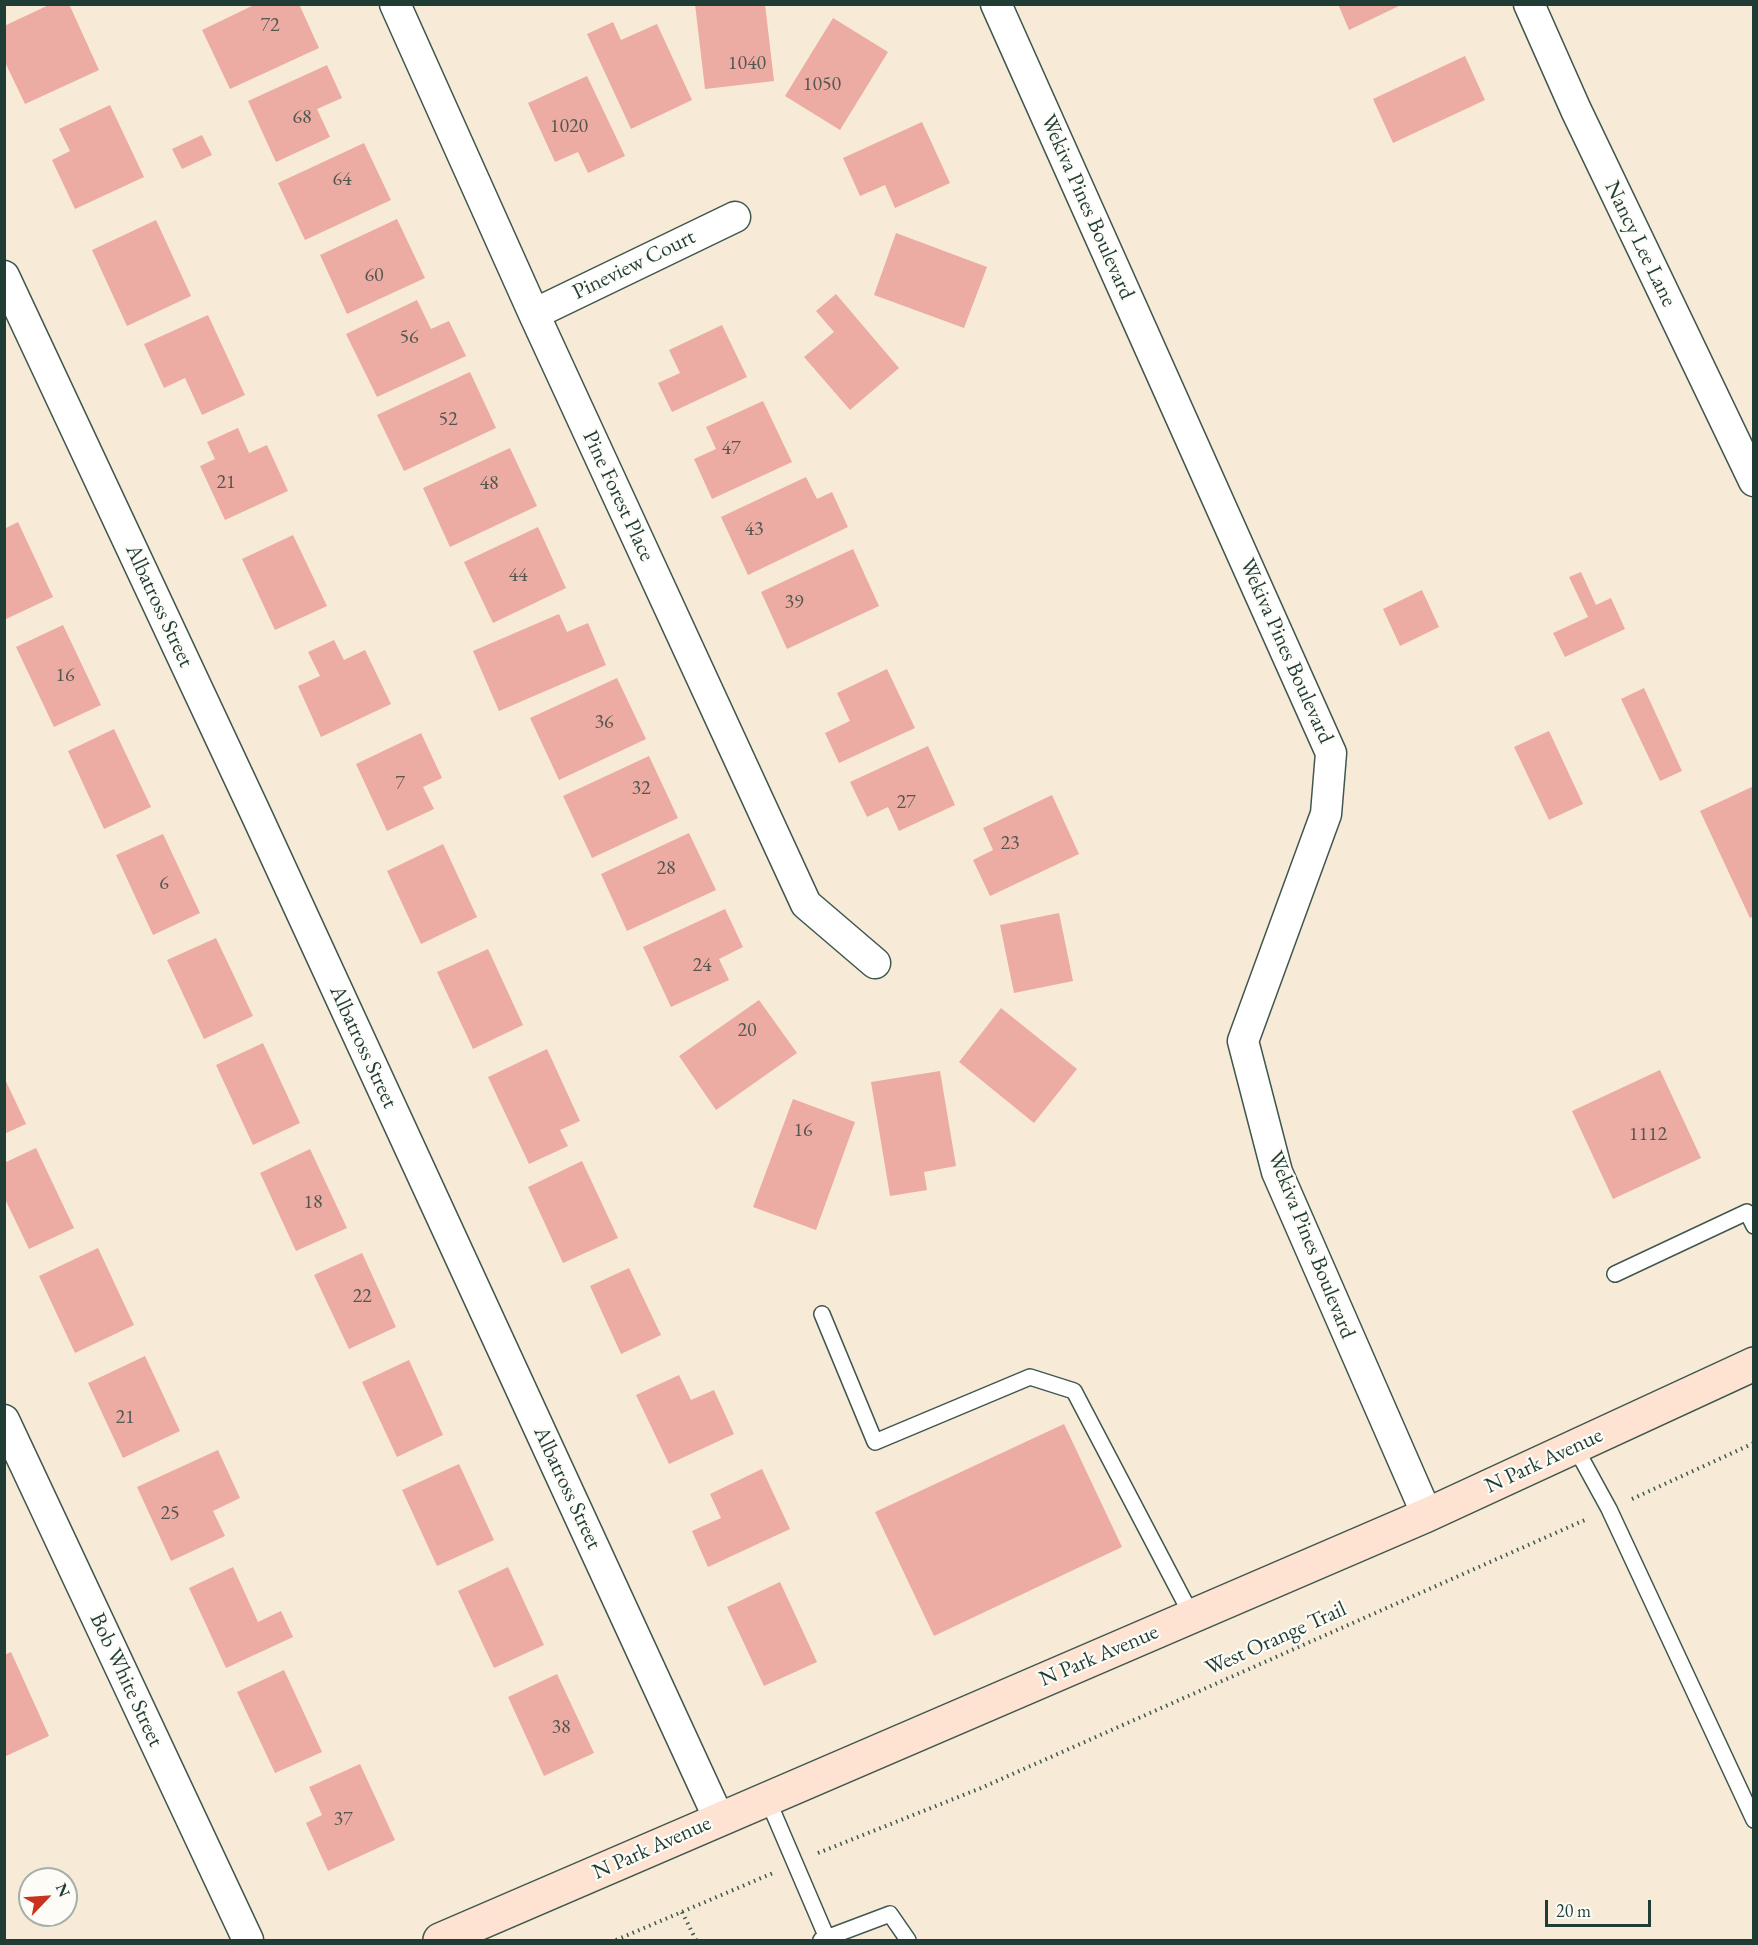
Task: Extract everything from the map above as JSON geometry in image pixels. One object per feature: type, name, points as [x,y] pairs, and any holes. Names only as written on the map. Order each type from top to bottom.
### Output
[{"type":"main road","name":"N Park Avenue","points":[[440,1941],[767,1798],[1428,1515],[1754,1364]]},
{"type":"street","name":"Pine Forest Place","points":[[395,4],[534,314],[806,904],[875,963]]},
{"type":"street","name":"Wekiva Pines Boulevard","points":[[996,4],[1331,753],[1326,814],[1243,1041],[1277,1172],[1428,1515]]},
{"type":"street","name":"Nancy Lee Lane","points":[[1529,4],[1576,110],[1754,481]]},
{"type":"street","name":"Pineview Court","points":[[534,314],[735,217]]},
{"type":"street","name":"Albatross Street","points":[[4,276],[261,825],[719,1819]]},
{"type":"street","name":"Bob White Street","points":[[4,1420],[248,1941]]},
{"type":"lane","points":[[1615,1274],[1747,1212],[1754,1226]]},
{"type":"lane","points":[[822,1314],[875,1442],[1030,1377],[1074,1391],[1192,1616]]},
{"type":"lane","points":[[1575,1447],[1609,1509],[1754,1820]]},
{"type":"lane","points":[[767,1798],[824,1939],[890,1914],[908,1941]]},
{"type":"path","name":"West Orange Trail","points":[[810,1857],[864,1833],[981,1788],[1754,1443]]},
{"type":"path","points":[[616,1941],[781,1869]]},
{"type":"path","points":[[682,1912],[696,1941]]},
{"type":"building","points":[[51,4],[69,4],[99,70],[25,104],[4,60],[4,26]]},
{"type":"building","points":[[256,4],[299,4],[319,48],[230,89],[202,30]]},
{"type":"building","points":[[695,4],[765,4],[774,81],[705,89]]},
{"type":"building","points":[[1338,4],[1403,4],[1349,30]]},
{"type":"building","points":[[833,18],[888,52],[840,130],[785,96]]},
{"type":"building","points":[[613,22],[621,40],[657,24],[692,100],[631,129],[587,34]]},
{"type":"building","points":[[1465,56],[1485,100],[1393,143],[1373,99]]},
{"type":"building","points":[[327,65],[342,98],[317,109],[330,137],[276,162],[248,101]]},
{"type":"building","points":[[587,76],[625,156],[588,173],[578,152],[555,162],[528,103]]},
{"type":"building","points":[[110,105],[144,177],[75,209],[52,160],[70,151],[59,129]]},
{"type":"building","points":[[922,122],[950,183],[895,208],[885,185],[860,196],[843,158]]},
{"type":"building","points":[[202,135],[212,155],[182,169],[172,149]]},
{"type":"building","points":[[364,143],[391,200],[305,240],[278,183]]},
{"type":"building","points":[[397,219],[425,278],[347,314],[320,255]]},
{"type":"building","points":[[156,220],[191,296],[127,326],[92,250]]},
{"type":"building","points":[[896,233],[987,267],[964,328],[874,295]]},
{"type":"building","points":[[836,294],[899,368],[850,410],[804,357],[834,332],[816,311]]},
{"type":"building","points":[[417,300],[431,329],[449,321],[466,356],[377,397],[346,334]]},
{"type":"building","points":[[208,315],[245,395],[202,415],[185,378],[164,388],[144,344]]},
{"type":"building","points":[[722,325],[747,377],[672,412],[658,383],[680,373],[669,350]]},
{"type":"building","points":[[470,372],[496,428],[404,471],[377,415]]},
{"type":"building","points":[[763,401],[792,462],[712,499],[694,459],[716,449],[706,427]]},
{"type":"building","points":[[238,428],[249,453],[267,445],[288,491],[225,520],[200,466],[215,459],[207,442]]},
{"type":"building","points":[[510,448],[537,506],[450,547],[423,488]]},
{"type":"building","points":[[806,477],[817,499],[832,492],[848,527],[748,575],[721,517]]},
{"type":"building","points":[[18,522],[53,597],[6,619],[4,529]]},
{"type":"building","points":[[538,527],[566,588],[493,623],[464,562]]},
{"type":"building","points":[[293,535],[327,606],[275,630],[242,559]]},
{"type":"building","points":[[853,549],[879,606],[787,649],[761,592]]},
{"type":"building","points":[[1581,572],[1596,605],[1611,598],[1625,629],[1565,657],[1553,633],[1588,617],[1569,577]]},
{"type":"building","points":[[1422,590],[1439,627],[1400,646],[1383,609]]},
{"type":"building","points":[[559,614],[567,632],[588,623],[606,665],[499,711],[473,651]]},
{"type":"building","points":[[63,625],[101,705],[54,727],[16,647]]},
{"type":"building","points":[[334,640],[344,660],[365,650],[391,704],[321,737],[298,686],[320,676],[308,652]]},
{"type":"building","points":[[887,669],[915,728],[839,763],[825,733],[850,721],[837,693]]},
{"type":"building","points":[[617,678],[646,739],[559,780],[530,718]]},
{"type":"building","points":[[1644,688],[1682,771],[1660,781],[1621,699]]},
{"type":"building","points":[[114,729],[151,807],[104,829],[68,751]]},
{"type":"building","points":[[1549,731],[1583,804],[1549,820],[1514,747]]},
{"type":"building","points":[[421,733],[442,778],[423,787],[434,809],[387,831],[356,764]]},
{"type":"building","points":[[928,746],[955,805],[899,831],[888,807],[867,817],[850,782]]},
{"type":"building","points":[[649,756],[678,818],[592,858],[563,796]]},
{"type":"building","points":[[1754,786],[1754,916],[1750,918],[1700,811]]},
{"type":"building","points":[[1052,795],[1079,854],[990,896],[973,860],[993,850],[983,828]]},
{"type":"building","points":[[689,833],[716,890],[627,931],[601,874]]},
{"type":"building","points":[[163,834],[200,913],[153,935],[116,855]]},
{"type":"building","points":[[443,844],[477,917],[421,944],[387,871]]},
{"type":"building","points":[[725,909],[743,947],[719,959],[729,980],[671,1007],[643,947]]},
{"type":"building","points":[[1059,913],[1073,981],[1014,993],[1000,925]]},
{"type":"building","points":[[216,938],[253,1016],[204,1039],[167,960]]},
{"type":"building","points":[[488,949],[523,1025],[473,1049],[437,972]]},
{"type":"building","points":[[759,1000],[797,1053],[716,1110],[679,1056]]},
{"type":"building","points":[[1001,1008],[1077,1069],[1034,1123],[959,1062]]},
{"type":"building","points":[[263,1043],[300,1123],[253,1145],[216,1065]]},
{"type":"building","points":[[547,1049],[580,1121],[560,1130],[568,1146],[529,1164],[488,1077]]},
{"type":"building","points":[[1660,1070],[1701,1158],[1613,1199],[1572,1111]]},
{"type":"building","points":[[940,1071],[956,1166],[924,1172],[927,1190],[890,1196],[871,1082]]},
{"type":"building","points":[[4,1077],[26,1124],[4,1134]]},
{"type":"building","points":[[793,1099],[855,1122],[816,1230],[753,1207]]},
{"type":"building","points":[[36,1148],[74,1228],[29,1249],[4,1197],[4,1163]]},
{"type":"building","points":[[310,1149],[347,1228],[296,1251],[260,1173]]},
{"type":"building","points":[[582,1161],[618,1238],[563,1263],[528,1187]]},
{"type":"building","points":[[98,1248],[134,1325],[75,1353],[39,1276]]},
{"type":"building","points":[[362,1253],[396,1327],[349,1349],[314,1275]]},
{"type":"building","points":[[629,1268],[661,1335],[621,1354],[590,1286]]},
{"type":"building","points":[[145,1356],[180,1431],[123,1458],[88,1383]]},
{"type":"building","points":[[409,1360],[443,1435],[397,1457],[362,1382]]},
{"type":"building","points":[[679,1375],[691,1400],[714,1390],[734,1434],[669,1464],[636,1395]]},
{"type":"building","points":[[1064,1424],[1122,1547],[934,1636],[875,1512]]},
{"type":"building","points":[[218,1450],[240,1498],[213,1511],[225,1536],[171,1561],[137,1487]]},
{"type":"building","points":[[459,1464],[494,1540],[437,1566],[402,1490]]},
{"type":"building","points":[[762,1469],[790,1529],[708,1567],[692,1531],[721,1518],[710,1494]]},
{"type":"building","points":[[233,1567],[258,1622],[281,1611],[293,1637],[226,1668],[189,1588]]},
{"type":"building","points":[[508,1567],[544,1645],[494,1668],[458,1591]]},
{"type":"building","points":[[780,1582],[817,1662],[764,1686],[727,1607]]},
{"type":"building","points":[[11,1652],[49,1736],[4,1757],[4,1655]]},
{"type":"building","points":[[284,1670],[322,1752],[275,1773],[237,1692]]},
{"type":"building","points":[[557,1674],[594,1753],[544,1776],[508,1697]]},
{"type":"building","points":[[360,1764],[395,1840],[328,1871],[306,1823],[322,1815],[309,1787]]}]
